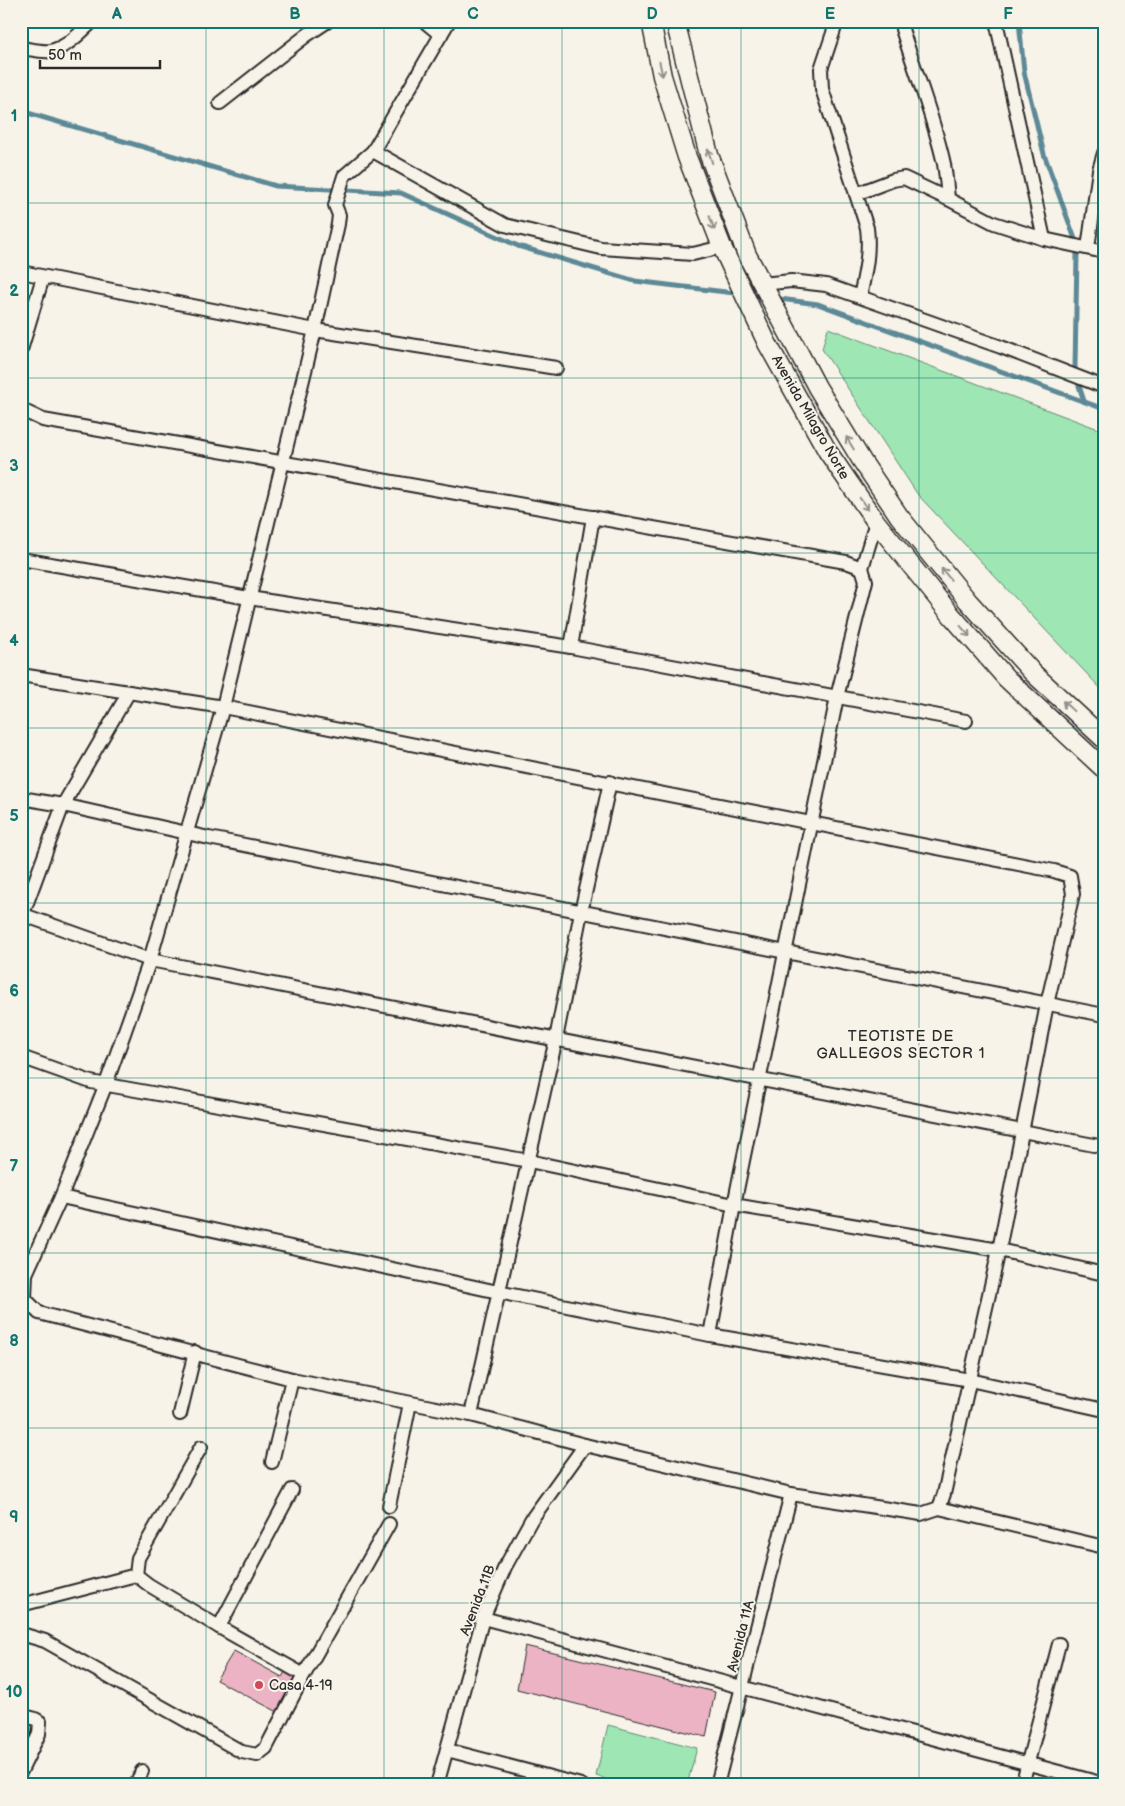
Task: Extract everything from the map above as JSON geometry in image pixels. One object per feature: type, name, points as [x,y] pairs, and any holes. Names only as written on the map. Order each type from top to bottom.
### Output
[{"type":"main road","name":"Avenida Milagro Norte","points":[[651,21],[662,76],[687,157],[722,247],[767,343],[828,452],[876,522],[952,616],[1007,679],[1104,769]]},
{"type":"main road","name":"Avenida Milagro Norte","points":[[675,21],[709,155],[747,255],[817,387],[862,461],[899,516],[968,601],[1033,673],[1104,739]]},
{"type":"street","points":[[21,48],[48,51],[57,49],[93,21]]},
{"type":"street","points":[[220,103],[307,35],[328,21]]},
{"type":"street","points":[[424,21],[441,36]]},
{"type":"street","points":[[449,21],[373,150],[344,176],[335,205],[340,215],[315,330],[223,707],[150,960],[106,1084],[61,1197],[26,1274],[25,1299],[39,1313],[195,1352],[292,1379],[471,1415],[585,1445],[791,1494],[921,1514],[938,1508],[1104,1547]]},
{"type":"street","points":[[838,21],[821,69],[822,89],[867,228],[869,245],[868,263],[860,297]]},
{"type":"street","points":[[902,21],[902,29],[919,84],[935,127],[944,166],[948,199]]},
{"type":"street","points":[[996,21],[1044,239]]},
{"type":"street","points":[[373,150],[505,225],[601,248],[693,254],[722,247]]},
{"type":"street","points":[[1088,248],[1099,170],[1104,153]]},
{"type":"street","points":[[856,194],[893,180],[904,178],[994,223],[1044,239],[1104,252]]},
{"type":"street","points":[[21,272],[315,330],[556,368]]},
{"type":"street","points":[[21,350],[43,277]]},
{"type":"street","points":[[762,284],[791,282],[826,286],[1001,347],[1104,387]]},
{"type":"street","points":[[21,407],[24,411],[43,420],[846,562],[862,568]]},
{"type":"street","points":[[572,646],[593,517]]},
{"type":"street","points":[[710,1336],[734,1205],[837,697],[866,581],[862,568],[876,522]]},
{"type":"street","points":[[21,559],[249,598],[572,646],[966,721]]},
{"type":"street","points":[[21,675],[223,707],[1054,870],[1070,876],[1073,894],[1046,1004],[999,1250],[944,1494],[938,1508]]},
{"type":"street","points":[[129,692],[63,805],[22,916],[150,960],[1104,1147]]},
{"type":"street","points":[[471,1415],[556,1039],[581,912],[610,782]]},
{"type":"street","points":[[21,798],[63,805],[187,833],[581,912],[1104,1015]]},
{"type":"street","points":[[21,1057],[91,1082],[529,1161],[734,1205],[999,1250],[1104,1274]]},
{"type":"street","points":[[61,1197],[710,1336],[970,1380],[1104,1410]]},
{"type":"street","points":[[180,1414],[195,1352]]},
{"type":"street","points":[[272,1462],[292,1379]]},
{"type":"street","points":[[389,1506],[410,1403]]},
{"type":"street","name":"Avenida 11B","points":[[437,1785],[483,1618],[505,1567],[531,1520],[585,1445]]},
{"type":"street","points":[[136,1575],[138,1558],[201,1447]]},
{"type":"street","points":[[219,1628],[292,1490]]},
{"type":"street","name":"Avenida 11A","points":[[717,1785],[791,1494]]},
{"type":"street","points":[[22,1631],[45,1641],[242,1752],[257,1755],[266,1748],[304,1675],[389,1524]]},
{"type":"street","points":[[21,1605],[136,1575]]},
{"type":"street","points":[[136,1575],[219,1628],[304,1675]]},
{"type":"street","points":[[483,1618],[1104,1784]]},
{"type":"street","points":[[1022,1785],[1059,1644]]},
{"type":"street","points":[[21,1718],[27,1716],[35,1718],[40,1722],[39,1734],[21,1771]]},
{"type":"street","points":[[447,1750],[581,1785]]},
{"type":"street","points":[[136,1785],[142,1771]]},
{"type":"green space","points":[[828,328],[1104,431],[1104,692],[918,495],[822,349]]},
{"type":"green space","points":[[608,1725],[697,1748],[687,1785],[626,1785],[596,1776]]},
{"type":"building","points":[[525,1646],[715,1692],[706,1737],[517,1689]]},
{"type":"building","name":"Casa 4-19","points":[[234,1651],[282,1677],[285,1672],[296,1678],[278,1712],[216,1680]]},
{"type":"waterway","points":[[1019,21],[1024,72],[1044,154],[1075,239]]},
{"type":"waterway","points":[[21,111],[276,186],[401,193],[518,246],[635,281],[734,293]]},
{"type":"waterway","points":[[1075,368],[1077,253]]},
{"type":"waterway","points":[[780,299],[818,304],[1104,409]]},
{"type":"waterway","points":[[1079,386],[1084,401]]},
{"type":"place","name":"Casa 4-19","points":[[259,1685]]},
{"type":"district","name":"TEOTISTE DE GALLEGOS SECTOR 1","points":[[901,1044]]}]
